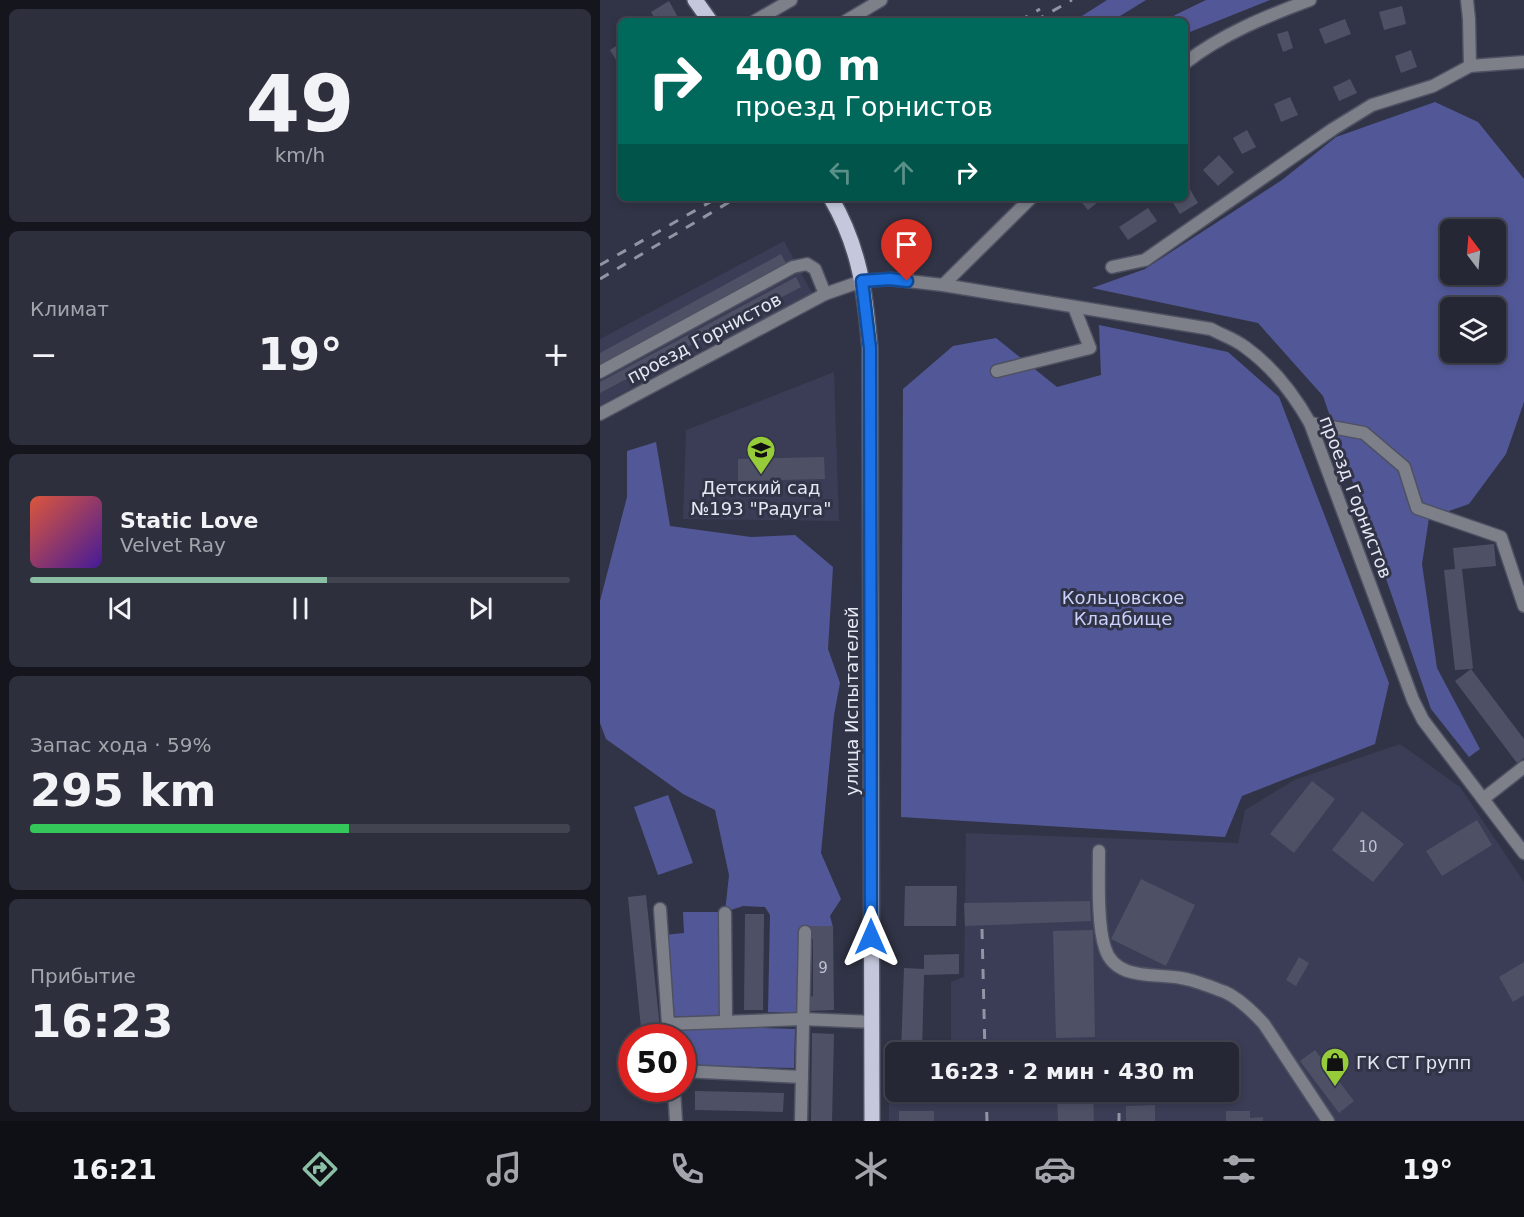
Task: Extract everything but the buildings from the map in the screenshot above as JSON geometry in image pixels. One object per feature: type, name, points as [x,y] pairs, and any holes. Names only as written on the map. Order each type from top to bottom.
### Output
[{"type":"main road","points":[[695,0],[709,18]]},
{"type":"main road","name":"улица Испытателей","points":[[833,201],[855,249],[862,281],[870,348],[872,1121]]},
{"type":"street","points":[[760,18],[791,0]]},
{"type":"street","points":[[851,18],[881,0]]},
{"type":"street","points":[[1188,60],[1199,51],[1228,35],[1310,0]]},
{"type":"street","points":[[1467,0],[1470,66]]},
{"type":"street","points":[[1112,267],[1145,260],[1333,129],[1372,105],[1433,86],[1470,66],[1524,62]]},
{"type":"street","points":[[943,285],[1028,201]]},
{"type":"street","points":[[600,372],[793,267],[807,264],[815,269],[825,294]]},
{"type":"street","name":"проезд Горнистов","points":[[600,414],[825,294],[862,281],[890,279],[943,285],[1211,329],[1244,346],[1277,374],[1310,423],[1413,699],[1423,720],[1524,853]]},
{"type":"street","points":[[997,371],[1090,348],[1074,307]]},
{"type":"street","points":[[1310,423],[1364,433],[1404,466],[1417,508],[1501,537],[1524,606]]},
{"type":"street","points":[[1483,799],[1524,767]]},
{"type":"street","points":[[1099,852],[1101,916],[1105,950],[1119,969],[1142,975],[1182,978],[1227,993],[1251,1010],[1264,1024],[1328,1121]]},
{"type":"street","points":[[660,909],[668,1024],[802,1020],[873,1022]]},
{"type":"street","points":[[725,913],[726,1021]]},
{"type":"street","points":[[801,1121],[805,932]]},
{"type":"street","points":[[696,1072],[802,1077]]},
{"type":"street","points":[[675,1102],[676,1121]]},
{"type":"shaded area","points":[[784,241],[813,295],[723,339],[600,405],[600,339]]},
{"type":"shaded area","name":"Детский сад №193 \"Радуга\"","points":[[834,372],[839,521],[683,519],[686,430]]},
{"type":"shaded area","points":[[1400,744],[1460,787],[1524,882],[1524,1121],[889,1121],[889,1103],[1239,1102],[1239,1042],[951,1042],[951,982],[964,977],[966,833],[1238,843],[1245,810],[1294,780]]},
{"type":"green space","points":[[1107,0],[1146,0],[1117,18],[1079,18]]},
{"type":"green space","points":[[1206,0],[1270,0],[1188,33],[1188,18],[1172,18]]},
{"type":"green space","points":[[1435,102],[1478,122],[1524,179],[1524,402],[1506,454],[1469,504],[1429,518],[1422,564],[1437,668],[1480,749],[1469,757],[1431,709],[1323,396],[1258,323],[1092,288],[1145,269],[1282,180],[1336,137]]},
{"type":"green space","name":"Кольцовское Кладбище","points":[[1099,325],[1228,352],[1279,397],[1389,683],[1375,744],[1242,796],[1225,837],[901,817],[903,389],[953,346],[996,338],[1057,387],[1101,375]]},
{"type":"green space","points":[[656,442],[670,526],[751,537],[795,535],[833,567],[828,649],[840,683],[834,715],[821,853],[841,899],[830,916],[833,927],[804,927],[800,1013],[768,1012],[770,915],[765,907],[743,906],[725,912],[729,875],[715,810],[683,794],[606,739],[600,723],[600,601],[627,497],[627,451]]},
{"type":"green space","points":[[668,795],[693,863],[658,875],[634,807]]},
{"type":"green space","points":[[683,912],[725,912],[725,1018],[673,1016],[664,935],[684,933]]},
{"type":"green space","points":[[726,1027],[795,1029],[794,1068],[696,1065],[696,1029]]},
{"type":"railway","points":[[1040,18],[1072,0]]},
{"type":"railway","points":[[1024,18],[1040,9]]},
{"type":"railway","points":[[600,265],[712,201]]},
{"type":"railway","points":[[600,279],[731,201]]},
{"type":"railway","points":[[982,929],[985,1042]]},
{"type":"railway","points":[[986,1102],[987,1121]]},
{"type":"railway","points":[[1119,1113],[1119,1121]]},
{"type":"place","name":"Детский сад №193 \"Радуга\"","points":[[761,476]]},
{"type":"place","name":"ГК СТ Групп","points":[[1335,1088]]},
{"type":"route","points":[[871,937],[870,348],[862,281],[890,279],[907,281]]}]
